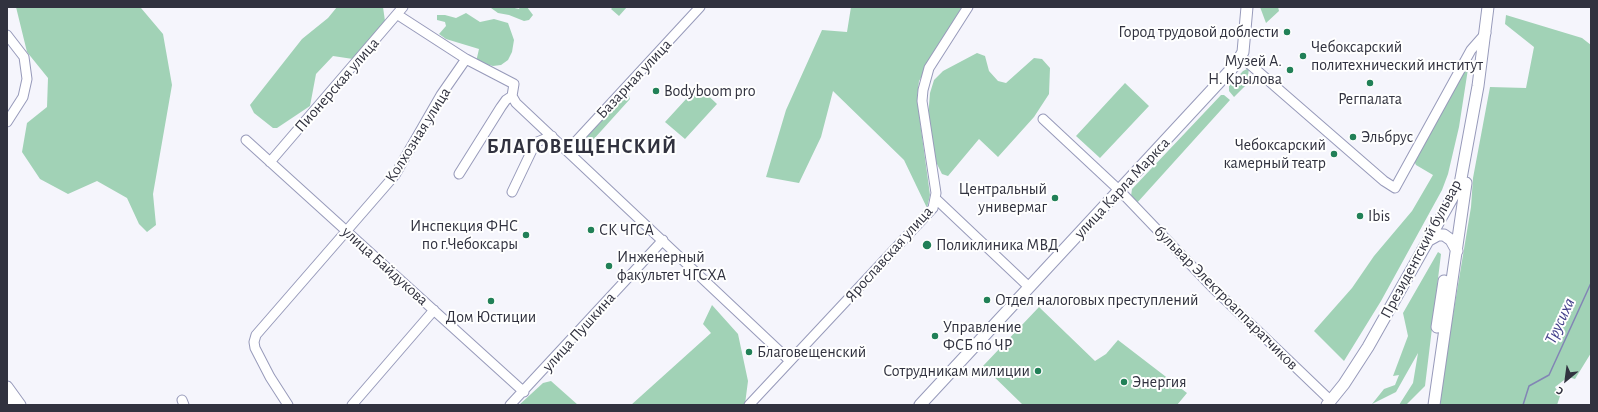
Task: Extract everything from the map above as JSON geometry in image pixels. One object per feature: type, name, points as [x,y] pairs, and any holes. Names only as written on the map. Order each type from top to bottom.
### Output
[{"type":"main road","points":[[1243,60],[1247,7]]},
{"type":"main road","points":[[1243,60],[1249,51],[1253,7]]},
{"type":"main road","name":"Президентский бульвар","points":[[1463,183],[1486,32],[1488,7]]},
{"type":"main road","name":"Президентский бульвар","points":[[1433,240],[1463,183],[1485,79],[1494,7]]},
{"type":"main road","name":"улица Карла Маркса","points":[[928,405],[941,387],[1031,289],[1237,72],[1243,60]]},
{"type":"main road","points":[[1434,405],[1456,201],[1463,183]]},
{"type":"main road","points":[[1428,405],[1463,183]]},
{"type":"main road","name":"Президентский бульвар","points":[[1330,404],[1358,363],[1456,201]]},
{"type":"main road","points":[[1433,240],[1444,235],[1452,247]]},
{"type":"main road","points":[[7,386],[20,405]]},
{"type":"main road","name":"улица Карла Маркса","points":[[920,405],[941,387]]},
{"type":"main road","points":[[7,400],[10,405]]},
{"type":"street","name":"Пионерская улица","points":[[270,162],[398,15],[403,7]]},
{"type":"street","name":"Базарная улица","points":[[567,150],[700,7]]},
{"type":"street","name":"Ярославская улица","points":[[749,405],[928,214],[936,200],[935,182],[922,101],[923,90],[929,68],[968,7]]},
{"type":"street","points":[[398,15],[466,59],[514,84],[512,96],[516,103],[790,361]]},
{"type":"street","points":[[1243,60],[1384,181],[1395,188],[1471,50],[1486,32]]},
{"type":"street","points":[[7,36],[24,58],[27,78],[23,97],[7,122]]},
{"type":"street","name":"Колхозная улица","points":[[288,405],[270,377],[255,348],[254,342],[256,335],[395,175],[441,95],[466,59]]},
{"type":"street","points":[[459,174],[501,107],[506,100],[512,96]]},
{"type":"street","name":"бульвар Электроаппаратчиков","points":[[1043,119],[1330,404]]},
{"type":"street","points":[[512,192],[537,142],[552,136]]},
{"type":"street","name":"улица Байдукова","points":[[246,140],[524,392]]},
{"type":"street","points":[[936,200],[1031,289]]},
{"type":"street","name":"улица Пушкина","points":[[510,405],[524,392],[662,240]]},
{"type":"street","points":[[352,405],[434,310]]},
{"type":"green space","points":[[16,7],[137,7],[141,8],[163,34],[172,85],[153,194],[156,225],[147,232],[139,224],[127,198],[97,181],[68,194],[40,179],[22,152],[27,123],[47,107],[48,78],[27,52]]},
{"type":"green space","points":[[337,7],[383,7],[385,21],[353,59],[333,56],[316,74],[310,106],[277,128],[273,128],[254,113],[250,105],[302,39],[328,18]]},
{"type":"green space","points":[[510,7],[519,9],[520,7],[527,7],[533,15],[529,20],[524,21],[509,15],[498,13],[491,8]]},
{"type":"green space","points":[[613,7],[627,7],[619,16],[611,9]]},
{"type":"green space","points":[[851,7],[964,7],[919,81],[917,99],[930,195],[927,208],[904,160],[833,91],[821,137],[799,183],[766,177],[786,110],[822,30],[847,32]]},
{"type":"green space","points":[[1260,7],[1278,7],[1279,11],[1266,23]]},
{"type":"green space","points":[[466,13],[480,22],[494,19],[508,23],[514,40],[512,52],[508,60],[501,65],[493,66],[476,62],[479,49],[446,39],[439,34],[446,26],[445,22],[437,20],[437,15],[445,15],[456,18]]},
{"type":"green space","points":[[1506,15],[1582,38],[1591,45],[1591,353],[1575,379],[1568,377],[1555,387],[1560,396],[1557,405],[1440,405],[1445,363],[1471,207],[1473,178],[1490,87],[1526,88],[1534,47],[1505,24]]},
{"type":"green space","points":[[977,53],[985,56],[989,71],[998,81],[1006,83],[1034,58],[1042,59],[1050,68],[1049,94],[1034,117],[998,157],[979,139],[948,176],[942,174],[936,162],[928,118],[930,93],[934,80],[943,71]]},
{"type":"green space","points":[[1470,56],[1459,127],[1448,174],[1442,190],[1381,301],[1344,361],[1314,331],[1352,288],[1374,256],[1412,211],[1433,175],[1416,165],[1414,161]]},
{"type":"green space","points":[[1249,68],[1247,84],[1234,97],[1229,91],[1229,86],[1243,71]]},
{"type":"green space","points":[[1125,83],[1149,106],[1100,158],[1076,136]]},
{"type":"green space","points":[[698,86],[717,104],[685,139],[665,122]]},
{"type":"green space","points":[[626,95],[629,96],[630,99],[583,151],[579,150],[578,146]]},
{"type":"green space","points":[[1221,95],[1224,95],[1230,100],[1136,204],[1131,196],[1132,189]]},
{"type":"green space","points":[[1438,252],[1441,254],[1425,386],[1406,405],[1399,405],[1413,383],[1418,353],[1396,392],[1372,404],[1384,389],[1395,385],[1399,375],[1393,376],[1408,336],[1403,313]]},
{"type":"green space","points":[[712,305],[738,334],[748,381],[745,404],[631,405],[711,333],[703,324]]},
{"type":"green space","points":[[1039,307],[1095,361],[1106,354],[1118,340],[1187,393],[1177,405],[1023,405],[983,366]]},
{"type":"green space","points":[[551,381],[578,405],[519,405],[543,383]]},
{"type":"waterway","name":"Трусиха","points":[[1523,405],[1529,386],[1549,375],[1591,283]]},
{"type":"place","name":"Город трудовой доблести","points":[[1287,32]]},
{"type":"place","name":"Чебоксарский политехнический институт","points":[[1303,56]]},
{"type":"place","name":"Музей А. Н. Крылова","points":[[1290,70]]},
{"type":"place","name":"Регпалата","points":[[1370,83]]},
{"type":"place","name":"Bodyboom pro","points":[[656,91]]},
{"type":"place","name":"Эльбрус","points":[[1353,137]]},
{"type":"place","name":"Чебоксарский камерный театр","points":[[1334,154]]},
{"type":"place","name":"Центральный универмаг","points":[[1055,198]]},
{"type":"place","name":"Ibis","points":[[1360,216]]},
{"type":"place","name":"СК ЧГСА","points":[[591,230]]},
{"type":"place","name":"Инспекция ФНС по г.Чебоксары","points":[[526,235]]},
{"type":"place","name":"Поликлиника МВД","points":[[927,245]]},
{"type":"place","name":"Инженерный факультет ЧГСХА","points":[[609,266]]},
{"type":"place","name":"Отдел налоговых преступлений","points":[[987,300]]},
{"type":"place","name":"Дом Юстиции","points":[[491,301]]},
{"type":"place","name":"Управление ФСБ по ЧР","points":[[935,336]]},
{"type":"place","name":"Благовещенский","points":[[749,352]]},
{"type":"place","name":"Сотрудникам милиции","points":[[1038,371]]},
{"type":"place","name":"Энергия","points":[[1124,382]]},
{"type":"district","name":"БЛАГОВЕЩЕНСКИЙ","points":[[582,147]]}]
